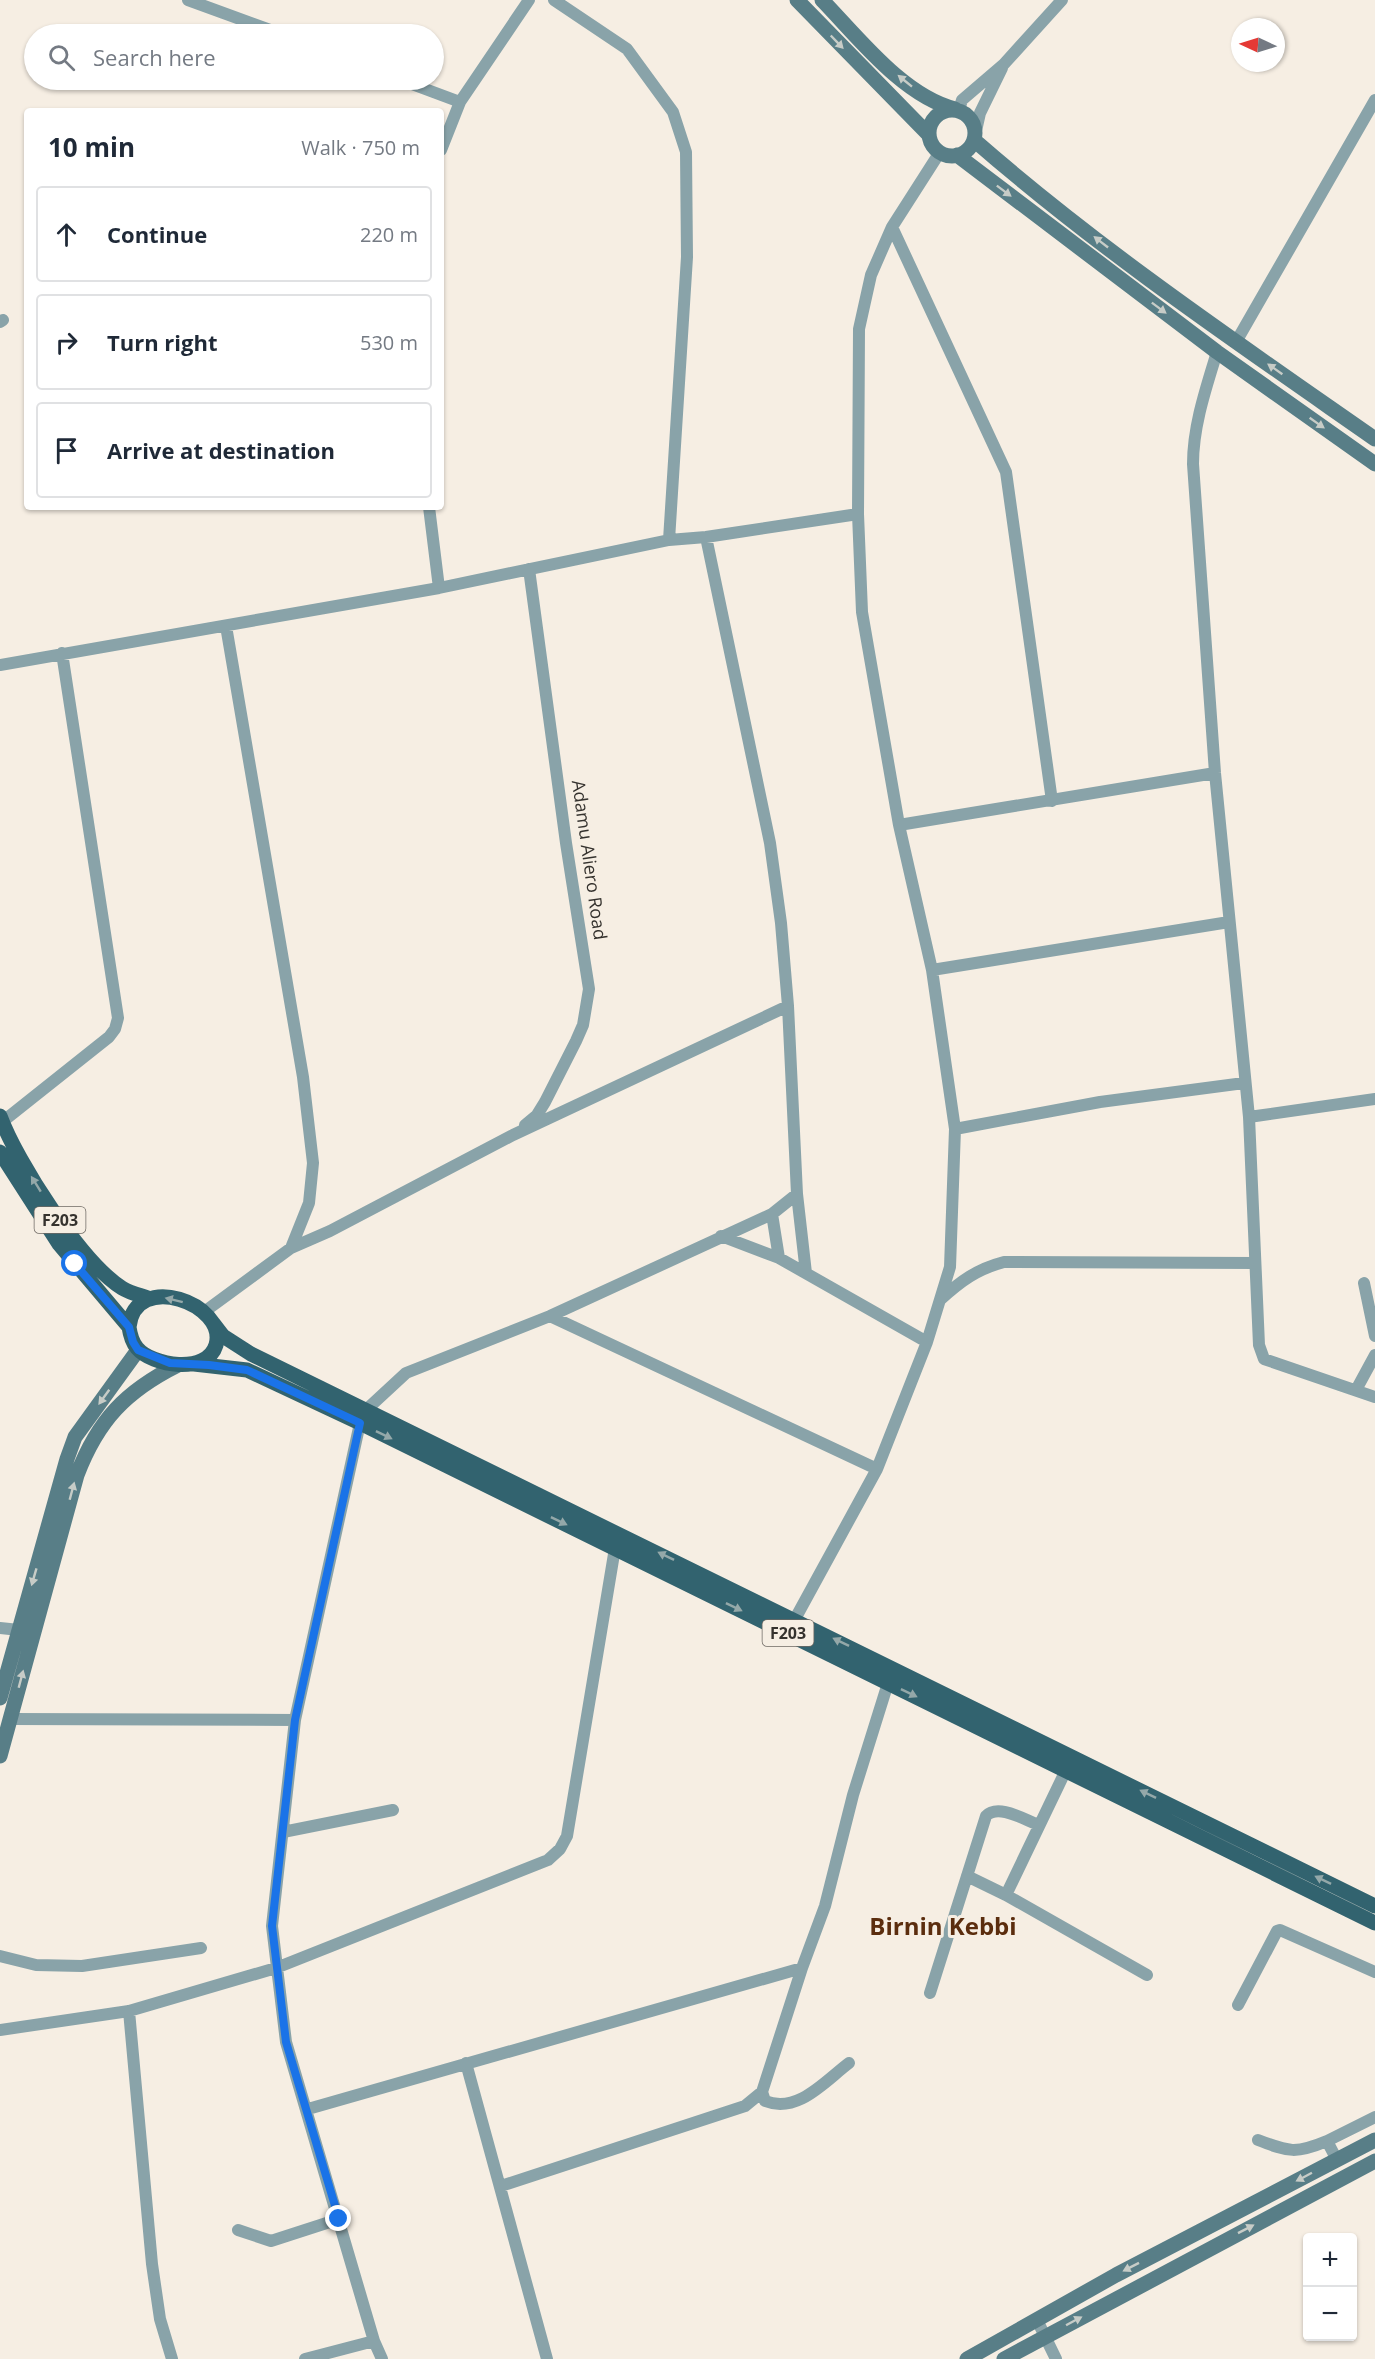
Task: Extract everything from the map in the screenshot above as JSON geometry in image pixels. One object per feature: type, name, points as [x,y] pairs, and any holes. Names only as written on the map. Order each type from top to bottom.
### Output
[{"type":"main road","points":[[796,0],[929,135],[934,148],[940,152],[957,155],[965,153],[975,135]]},
{"type":"main road","points":[[822,0],[895,73],[927,99],[967,114],[973,122],[975,135],[1010,172],[1128,263],[1375,439]]},
{"type":"main road","points":[[929,135],[930,124],[937,115],[946,110],[957,110]]},
{"type":"main road","points":[[957,155],[1217,352],[1375,464]]},
{"type":"main road","name":"F203","points":[[1,1119],[27,1169],[77,1243],[115,1283],[134,1294],[148,1298]]},
{"type":"main road","name":"F203","points":[[0,1152],[59,1244],[129,1327]]},
{"type":"main road","points":[[0,1756],[77,1475],[86,1452],[96,1433],[138,1387],[186,1364],[207,1358],[216,1345],[217,1337],[208,1317],[181,1301],[164,1297],[148,1298],[135,1308],[130,1319],[129,1327],[133,1342],[138,1350],[157,1359],[186,1364]]},
{"type":"main road","name":"F203","points":[[208,1317],[223,1336],[251,1354],[363,1416],[615,1548],[1375,1923]]},
{"type":"main road","points":[[0,1698],[75,1437],[138,1350]]},
{"type":"main road","name":"F203","points":[[186,1364],[247,1370],[363,1416],[795,1620],[1375,1906]]},
{"type":"main road","points":[[967,2359],[1116,2275],[1375,2140]]},
{"type":"main road","points":[[1337,2160],[1345,2177]]},
{"type":"main road","points":[[1004,2359],[1375,2161]]},
{"type":"street","points":[[188,0],[254,24]]},
{"type":"street","points":[[444,142],[460,102],[530,0]]},
{"type":"street","points":[[554,0],[627,49],[672,112],[686,152],[687,257],[669,540]]},
{"type":"street","points":[[957,110],[962,100],[1004,64],[1062,0]]},
{"type":"street","points":[[975,135],[980,113],[1004,64]]},
{"type":"street","points":[[428,90],[460,102]]},
{"type":"street","points":[[1236,342],[1375,100]]},
{"type":"street","points":[[795,1620],[877,1469],[927,1342],[950,1267],[955,1129],[932,970],[898,825],[862,612],[858,514],[858,329],[871,275],[892,227],[940,152]]},
{"type":"street","points":[[892,227],[1006,472],[1052,801]]},
{"type":"street","points":[[1217,352],[1203,399],[1193,456],[1215,773],[1249,1117],[1259,1345],[1264,1359],[1375,1397]]},
{"type":"street","points":[[429,510],[439,588]]},
{"type":"street","points":[[0,665],[439,588],[669,540],[706,537],[858,514]]},
{"type":"street","points":[[706,537],[770,843],[781,923],[788,1006],[797,1194],[806,1273]]},
{"type":"street","name":"Adamu Aliero Road","points":[[513,1135],[537,1115],[553,1086],[583,1025],[589,989],[566,843],[530,569]]},
{"type":"street","points":[[226,626],[303,1077],[313,1162],[309,1203],[291,1248]]},
{"type":"street","points":[[1,1119],[109,1037],[116,1029],[118,1018],[62,653]]},
{"type":"street","points":[[898,825],[1215,773]]},
{"type":"street","points":[[932,970],[1229,922]]},
{"type":"street","points":[[208,1317],[291,1248],[330,1231],[513,1135],[788,1006]]},
{"type":"street","points":[[955,1129],[1100,1102],[1244,1083]]},
{"type":"street","points":[[1249,1117],[1375,1100]]},
{"type":"street","points":[[382,2359],[374,2341],[308,2109],[286,2042],[272,1926],[295,1720],[363,1416],[406,1373],[550,1316],[772,1214],[797,1194]]},
{"type":"street","points":[[772,1214],[779,1258]]},
{"type":"street","points":[[721,1236],[779,1258],[927,1342]]},
{"type":"street","points":[[941,1299],[964,1278],[984,1267],[1004,1262],[1255,1263]]},
{"type":"street","points":[[1364,1283],[1375,1336]]},
{"type":"street","points":[[550,1316],[877,1469]]},
{"type":"street","points":[[1356,1390],[1375,1355]]},
{"type":"street","points":[[0,2030],[129,2011],[276,1968],[548,1860],[560,1849],[567,1836],[615,1548]]},
{"type":"street","points":[[0,1628],[19,1630]]},
{"type":"street","points":[[501,2186],[745,2106],[762,2092],[802,1968],[825,1906],[853,1795],[888,1683]]},
{"type":"street","points":[[10,1719],[295,1720]]},
{"type":"street","points":[[1006,1895],[1066,1770]]},
{"type":"street","points":[[283,1832],[393,1810]]},
{"type":"street","points":[[930,1993],[986,1816],[998,1810],[1039,1825]]},
{"type":"street","points":[[967,1876],[1006,1895],[1147,1975]]},
{"type":"street","points":[[1238,2005],[1277,1931],[1280,1930],[1375,1972]]},
{"type":"street","points":[[0,1956],[36,1965],[82,1966],[201,1948]]},
{"type":"street","points":[[308,2109],[802,1968]]},
{"type":"street","points":[[129,2011],[152,2264],[160,2319],[172,2359]]},
{"type":"street","points":[[466,2063],[547,2359]]},
{"type":"street","points":[[762,2092],[765,2101],[774,2104],[788,2104],[801,2100],[849,2063]]},
{"type":"street","points":[[1258,2140],[1286,2151],[1306,2150],[1375,2117]]},
{"type":"street","points":[[1328,2141],[1337,2160]]},
{"type":"street","points":[[238,2230],[271,2241],[339,2219]]},
{"type":"street","points":[[1037,2320],[1056,2359]]},
{"type":"street","points":[[305,2359],[374,2341]]},
{"type":"district","name":"Birnin Kebbi","points":[[943,1927]]},
{"type":"route","points":[[75,1264],[129,1327],[130,1335],[138,1350],[178,1365],[209,1365],[247,1370],[360,1423],[295,1720],[272,1926],[286,2042],[308,2109],[339,2219]]}]
